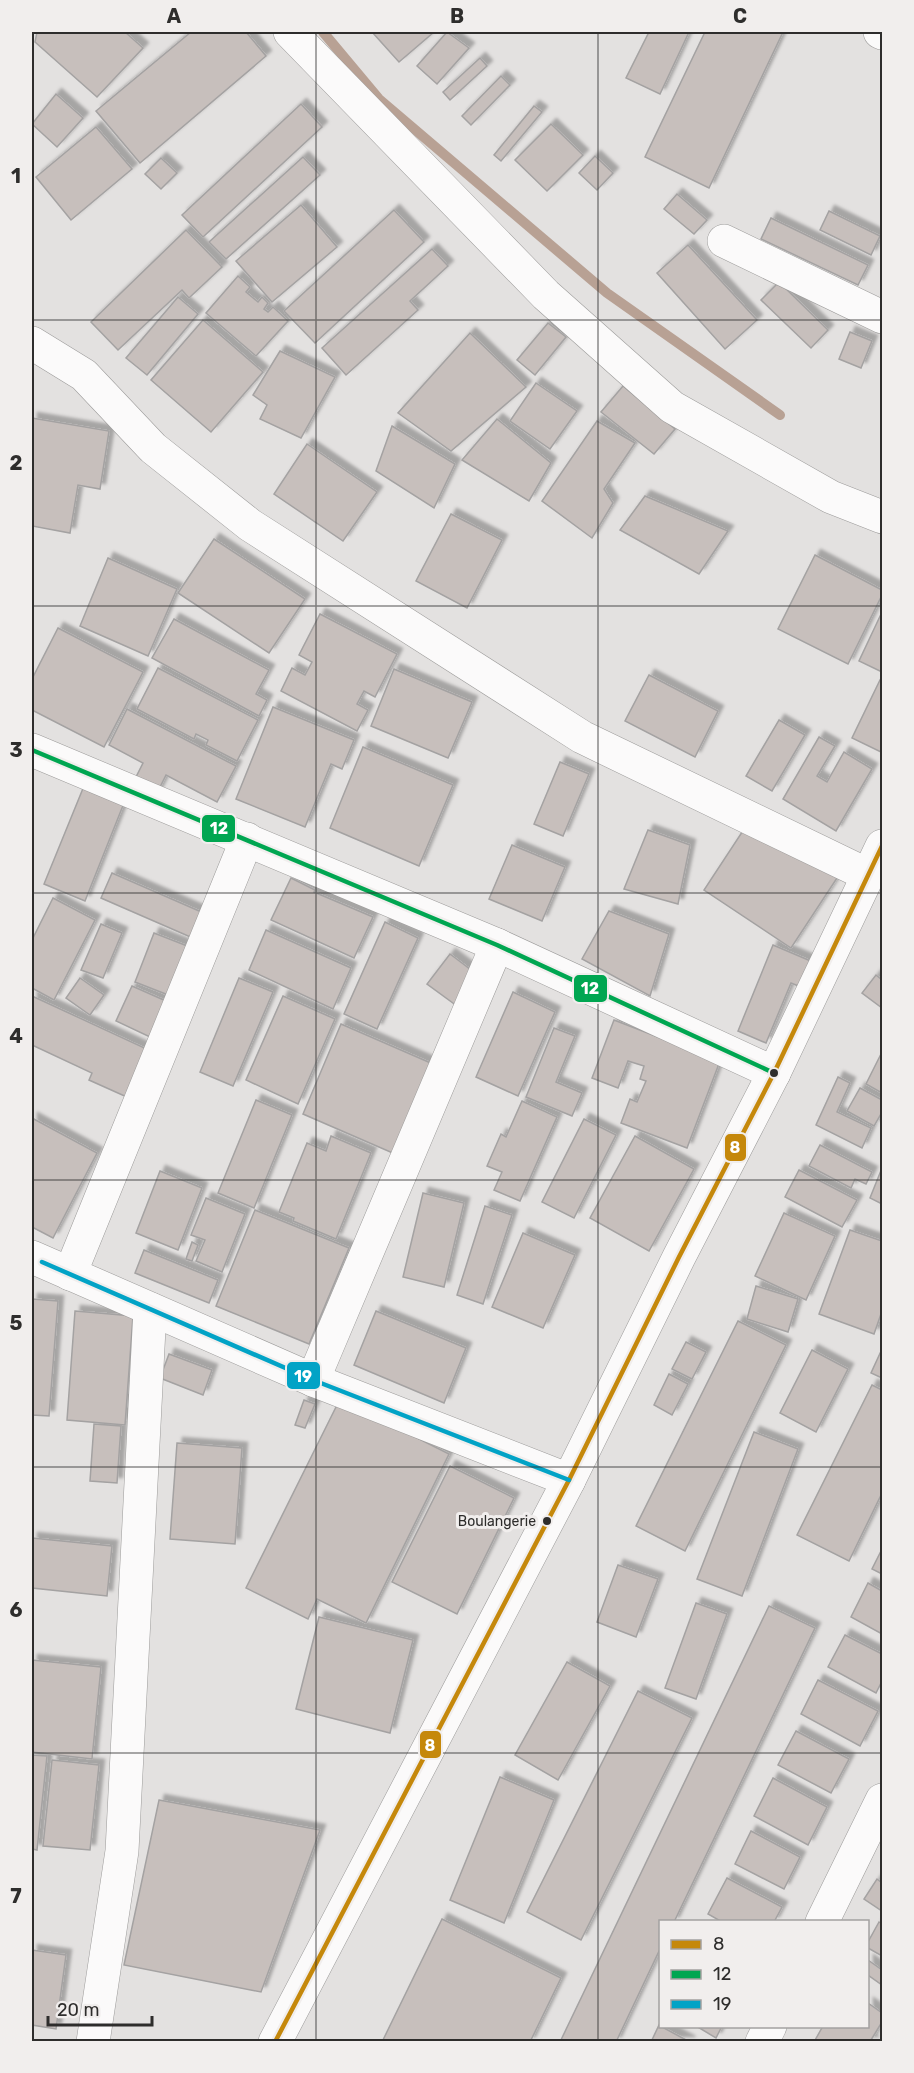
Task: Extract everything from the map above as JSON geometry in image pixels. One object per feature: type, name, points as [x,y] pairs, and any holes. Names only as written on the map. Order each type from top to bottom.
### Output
[{"type":"street","points":[[290,32],[546,295],[672,407],[831,496],[882,517]]},
{"type":"street","points":[[724,241],[882,317]]},
{"type":"street","points":[[32,343],[84,375],[153,448],[250,525],[582,737],[878,855],[774,1073],[679,1257],[569,1480],[275,2042]]},
{"type":"street","points":[[32,750],[497,945],[774,1073]]},
{"type":"street","points":[[70,1274],[247,839]]},
{"type":"street","points":[[313,1380],[497,945]]},
{"type":"street","points":[[32,1257],[313,1380],[569,1480]]},
{"type":"street","points":[[93,2042],[122,1851],[150,1309]]},
{"type":"street","points":[[823,1920],[882,1800]]},
{"type":"street","points":[[762,2042],[769,2028]]},
{"type":"building","points":[[37,32],[125,32],[143,48],[97,97],[35,42]]},
{"type":"building","points":[[191,32],[246,32],[266,56],[140,163],[96,111]]},
{"type":"building","points":[[372,32],[434,32],[399,62]]},
{"type":"building","points":[[447,32],[469,48],[437,84],[417,66]]},
{"type":"building","points":[[649,32],[689,32],[660,94],[626,78]]},
{"type":"building","points":[[705,32],[783,32],[709,188],[645,157]]},
{"type":"building","points":[[480,58],[487,66],[450,100],[443,92]]},
{"type":"building","points":[[501,76],[510,85],[471,125],[462,116]]},
{"type":"building","points":[[56,94],[83,118],[57,147],[32,124]]},
{"type":"building","points":[[301,104],[322,127],[203,237],[182,215]]},
{"type":"building","points":[[534,106],[542,112],[501,161],[494,155]]},
{"type":"building","points":[[551,124],[583,155],[547,191],[515,160]]},
{"type":"building","points":[[96,127],[132,169],[71,220],[36,177]]},
{"type":"building","points":[[595,156],[613,173],[597,190],[579,173]]},
{"type":"building","points":[[303,157],[320,175],[226,259],[209,242]]},
{"type":"building","points":[[161,158],[177,173],[161,189],[145,174]]},
{"type":"building","points":[[677,194],[707,220],[694,234],[664,209]]},
{"type":"building","points":[[301,205],[337,247],[272,302],[236,261]]},
{"type":"building","points":[[394,210],[424,242],[315,343],[284,311]]},
{"type":"building","points":[[829,211],[880,236],[871,255],[820,230]]},
{"type":"building","points":[[771,218],[868,265],[858,285],[761,239]]},
{"type":"building","points":[[186,230],[222,267],[189,298],[182,290],[118,350],[91,322]]},
{"type":"building","points":[[688,245],[757,320],[725,349],[657,273]]},
{"type":"building","points":[[432,249],[448,266],[410,301],[418,310],[346,375],[322,348]]},
{"type":"building","points":[[238,276],[250,287],[246,292],[258,302],[262,297],[268,303],[264,309],[268,312],[273,307],[288,321],[256,356],[206,313]]},
{"type":"building","points":[[779,282],[828,330],[811,348],[761,300]]},
{"type":"building","points":[[178,297],[198,314],[147,375],[126,358]]},
{"type":"building","points":[[203,320],[263,372],[211,432],[151,380]]},
{"type":"building","points":[[548,323],[566,337],[535,375],[517,360]]},
{"type":"building","points":[[850,332],[872,341],[861,368],[839,359]]},
{"type":"building","points":[[470,333],[526,387],[451,451],[398,413]]},
{"type":"building","points":[[280,351],[335,377],[301,438],[260,419],[267,405],[253,395]]},
{"type":"building","points":[[536,383],[577,411],[550,449],[510,421]]},
{"type":"building","points":[[623,386],[675,429],[654,454],[601,412]]},
{"type":"building","points":[[32,418],[109,431],[100,489],[78,485],[70,533],[32,526]]},
{"type":"building","points":[[497,419],[551,463],[529,501],[462,460]]},
{"type":"building","points":[[597,421],[635,443],[604,489],[613,503],[592,538],[542,501]]},
{"type":"building","points":[[392,426],[455,464],[434,508],[376,471]]},
{"type":"building","points":[[307,444],[377,492],[343,541],[274,494]]},
{"type":"building","points":[[645,496],[728,531],[699,574],[620,530]]},
{"type":"building","points":[[451,514],[502,540],[467,608],[416,581]]},
{"type":"building","points":[[214,539],[305,599],[269,653],[178,593]]},
{"type":"building","points":[[815,555],[882,590],[882,595],[848,664],[778,629]]},
{"type":"building","points":[[108,558],[177,589],[148,656],[80,626]]},
{"type":"building","points":[[882,612],[882,672],[859,661]]},
{"type":"building","points":[[320,614],[397,654],[375,697],[364,691],[357,704],[368,710],[357,731],[281,691],[292,668],[305,675],[312,662],[299,655]]},
{"type":"building","points":[[174,619],[269,670],[256,694],[267,700],[259,716],[152,658]]},
{"type":"building","points":[[58,628],[143,672],[104,747],[32,710],[32,679]]},
{"type":"building","points":[[158,668],[258,720],[237,761],[206,745],[208,740],[196,734],[194,739],[137,709]]},
{"type":"building","points":[[394,669],[472,702],[448,758],[371,726]]},
{"type":"building","points":[[649,675],[718,711],[695,757],[625,721]]},
{"type":"building","points":[[880,680],[882,682],[881,752],[852,738]]},
{"type":"building","points":[[273,707],[354,740],[342,769],[331,764],[305,827],[236,799]]},
{"type":"building","points":[[127,709],[236,766],[217,802],[166,775],[157,793],[134,781],[143,763],[109,745]]},
{"type":"building","points":[[779,720],[805,735],[772,791],[746,776]]},
{"type":"building","points":[[819,737],[835,746],[817,776],[827,782],[844,752],[872,769],[836,831],[783,799]]},
{"type":"building","points":[[363,747],[453,785],[419,866],[330,828]]},
{"type":"building","points":[[560,762],[589,774],[563,836],[534,824]]},
{"type":"building","points":[[84,786],[124,803],[85,901],[44,884]]},
{"type":"building","points":[[750,820],[837,878],[791,948],[704,890]]},
{"type":"building","points":[[648,830],[690,845],[678,904],[624,889]]},
{"type":"building","points":[[512,845],[565,867],[542,921],[489,899]]},
{"type":"building","points":[[112,873],[206,914],[195,939],[101,898]]},
{"type":"building","points":[[291,878],[315,890],[314,892],[373,917],[354,958],[271,920]]},
{"type":"building","points":[[53,898],[95,920],[54,1000],[32,988],[32,940]]},
{"type":"building","points":[[609,911],[669,934],[650,996],[582,959]]},
{"type":"building","points":[[385,922],[418,938],[377,1029],[344,1014]]},
{"type":"building","points":[[101,924],[122,933],[103,978],[81,970]]},
{"type":"building","points":[[266,930],[351,968],[333,1009],[249,970]]},
{"type":"building","points":[[154,933],[195,949],[176,998],[135,982]]},
{"type":"building","points":[[773,945],[813,962],[801,987],[791,983],[766,1043],[738,1031]]},
{"type":"building","points":[[450,954],[479,976],[457,1006],[427,984]]},
{"type":"building","points":[[876,975],[882,980],[882,1008],[862,993]]},
{"type":"building","points":[[80,978],[104,995],[90,1015],[66,998]]},
{"type":"building","points":[[239,978],[273,992],[233,1086],[200,1072]]},
{"type":"building","points":[[132,986],[166,1001],[150,1037],[116,1021]]},
{"type":"building","points":[[513,992],[555,1012],[518,1096],[476,1077]]},
{"type":"building","points":[[32,996],[151,1051],[129,1098],[89,1080],[92,1073],[32,1045]]},
{"type":"building","points":[[283,996],[335,1019],[298,1104],[246,1080]]},
{"type":"building","points":[[614,1020],[720,1061],[687,1148],[621,1123],[630,1099],[637,1102],[646,1081],[640,1079],[644,1066],[628,1061],[618,1088],[592,1078]]},
{"type":"building","points":[[341,1024],[433,1064],[395,1154],[303,1114]]},
{"type":"building","points":[[554,1028],[575,1036],[556,1082],[582,1093],[572,1116],[526,1097]]},
{"type":"building","points":[[882,1052],[882,1093],[866,1084]]},
{"type":"building","points":[[838,1077],[850,1083],[837,1112],[871,1128],[862,1148],[816,1125]]},
{"type":"building","points":[[860,1088],[882,1100],[882,1112],[874,1126],[847,1111]]},
{"type":"building","points":[[256,1100],[292,1115],[254,1208],[218,1193]]},
{"type":"building","points":[[522,1101],[557,1117],[520,1201],[494,1190],[502,1172],[487,1166],[501,1134],[506,1137]]},
{"type":"building","points":[[32,1118],[97,1153],[53,1238],[32,1227]]},
{"type":"building","points":[[584,1119],[616,1135],[574,1218],[542,1202]]},
{"type":"building","points":[[331,1136],[371,1153],[336,1239],[293,1221],[294,1218],[279,1212],[307,1143],[326,1151]]},
{"type":"building","points":[[635,1136],[694,1169],[649,1251],[590,1218]]},
{"type":"building","points":[[820,1145],[872,1172],[866,1184],[855,1179],[851,1188],[809,1166]]},
{"type":"building","points":[[882,1168],[882,1204],[870,1198]]},
{"type":"building","points":[[799,1170],[857,1200],[842,1227],[785,1197]]},
{"type":"building","points":[[160,1171],[202,1188],[178,1250],[136,1233]]},
{"type":"building","points":[[423,1193],[464,1203],[444,1287],[403,1277]]},
{"type":"building","points":[[206,1198],[245,1214],[222,1272],[196,1261],[205,1240],[191,1235]]},
{"type":"building","points":[[485,1206],[512,1215],[483,1304],[457,1295]]},
{"type":"building","points":[[255,1210],[349,1248],[309,1344],[216,1306]]},
{"type":"building","points":[[784,1213],[835,1236],[806,1300],[755,1276]]},
{"type":"building","points":[[850,1230],[882,1241],[882,1311],[874,1334],[819,1314]]},
{"type":"building","points":[[523,1233],[575,1255],[543,1328],[492,1307]]},
{"type":"building","points":[[192,1242],[198,1245],[192,1261],[186,1259]]},
{"type":"building","points":[[144,1250],[218,1280],[209,1303],[135,1273]]},
{"type":"building","points":[[756,1286],[798,1299],[788,1332],[747,1319]]},
{"type":"building","points":[[32,1299],[58,1301],[49,1416],[32,1415]]},
{"type":"building","points":[[75,1311],[133,1316],[125,1425],[67,1420]]},
{"type":"building","points":[[376,1311],[466,1348],[444,1403],[354,1365]]},
{"type":"building","points":[[738,1321],[786,1345],[685,1551],[636,1526]]},
{"type":"building","points":[[686,1342],[706,1352],[692,1379],[672,1369]]},
{"type":"building","points":[[882,1349],[882,1378],[871,1373]]},
{"type":"building","points":[[812,1350],[848,1369],[816,1432],[780,1413]]},
{"type":"building","points":[[169,1354],[212,1370],[203,1395],[160,1378]]},
{"type":"building","points":[[669,1374],[688,1384],[672,1415],[654,1405]]},
{"type":"building","points":[[872,1385],[882,1390],[882,1493],[849,1561],[797,1535]]},
{"type":"building","points":[[340,1399],[449,1454],[366,1623],[317,1599],[308,1619],[246,1588]]},
{"type":"building","points":[[304,1400],[315,1404],[305,1428],[295,1425]]},
{"type":"building","points":[[94,1424],[121,1426],[117,1483],[90,1481]]},
{"type":"building","points":[[754,1432],[798,1449],[742,1596],[697,1579]]},
{"type":"building","points":[[177,1443],[242,1448],[235,1544],[170,1539]]},
{"type":"building","points":[[450,1466],[514,1498],[457,1614],[392,1582]]},
{"type":"building","points":[[32,1538],[112,1546],[107,1596],[32,1588]]},
{"type":"building","points":[[882,1549],[882,1574],[872,1569]]},
{"type":"building","points":[[618,1565],[658,1579],[636,1637],[597,1622]]},
{"type":"building","points":[[868,1583],[882,1591],[882,1634],[851,1617]]},
{"type":"building","points":[[696,1603],[727,1614],[696,1699],[665,1688]]},
{"type":"building","points":[[769,1606],[815,1628],[675,1920],[659,1920],[659,1951],[616,2042],[560,2042]]},
{"type":"building","points":[[319,1617],[413,1640],[390,1733],[296,1709]]},
{"type":"building","points":[[845,1635],[882,1654],[882,1681],[876,1693],[828,1667]]},
{"type":"building","points":[[32,1660],[101,1667],[92,1759],[32,1752]]},
{"type":"building","points":[[567,1662],[610,1686],[558,1780],[515,1755]]},
{"type":"building","points":[[818,1680],[878,1711],[860,1746],[801,1714]]},
{"type":"building","points":[[638,1691],[692,1718],[581,1940],[527,1912]]},
{"type":"building","points":[[796,1731],[849,1759],[831,1793],[778,1765]]},
{"type":"building","points":[[32,1755],[47,1756],[37,1850],[32,1849]]},
{"type":"building","points":[[52,1760],[99,1765],[90,1850],[43,1846]]},
{"type":"building","points":[[500,1777],[554,1800],[504,1923],[450,1900]]},
{"type":"building","points":[[773,1778],[827,1807],[808,1845],[754,1816]]},
{"type":"building","points":[[159,1800],[320,1830],[261,1992],[124,1965]]},
{"type":"building","points":[[751,1831],[800,1857],[784,1889],[735,1864]]},
{"type":"building","points":[[727,1878],[782,1907],[775,1920],[718,1920],[708,1914]]},
{"type":"building","points":[[877,1879],[882,1883],[882,1911],[864,1899]]},
{"type":"building","points":[[442,1919],[561,1978],[530,2042],[382,2042]]},
{"type":"building","points":[[879,1922],[882,1924],[882,1956],[869,1949],[869,1940]]},
{"type":"building","points":[[32,1950],[66,1955],[56,2029],[32,2025]]},
{"type":"building","points":[[869,1961],[882,1970],[882,1985],[869,1976]]},
{"type":"building","points":[[869,2004],[882,2013],[882,2022],[871,2040],[873,2042],[814,2042],[822,2028],[869,2028]]},
{"type":"building","points":[[659,2025],[659,2028],[664,2028],[690,2042],[651,2042]]},
{"type":"building","points":[[699,2028],[721,2028],[716,2038]]},
{"type":"waterway","points":[[323,32],[379,99],[607,293],[780,415]]},
{"type":"transit line","name":"12","points":[[32,750],[497,945],[774,1073]]},
{"type":"transit line","name":"8","points":[[275,2042],[569,1480],[679,1257],[774,1073],[882,846]]},
{"type":"transit line","name":"19","points":[[42,1262],[313,1380],[569,1480]]},
{"type":"place","name":"Boulangerie","points":[[547,1521]]}]
